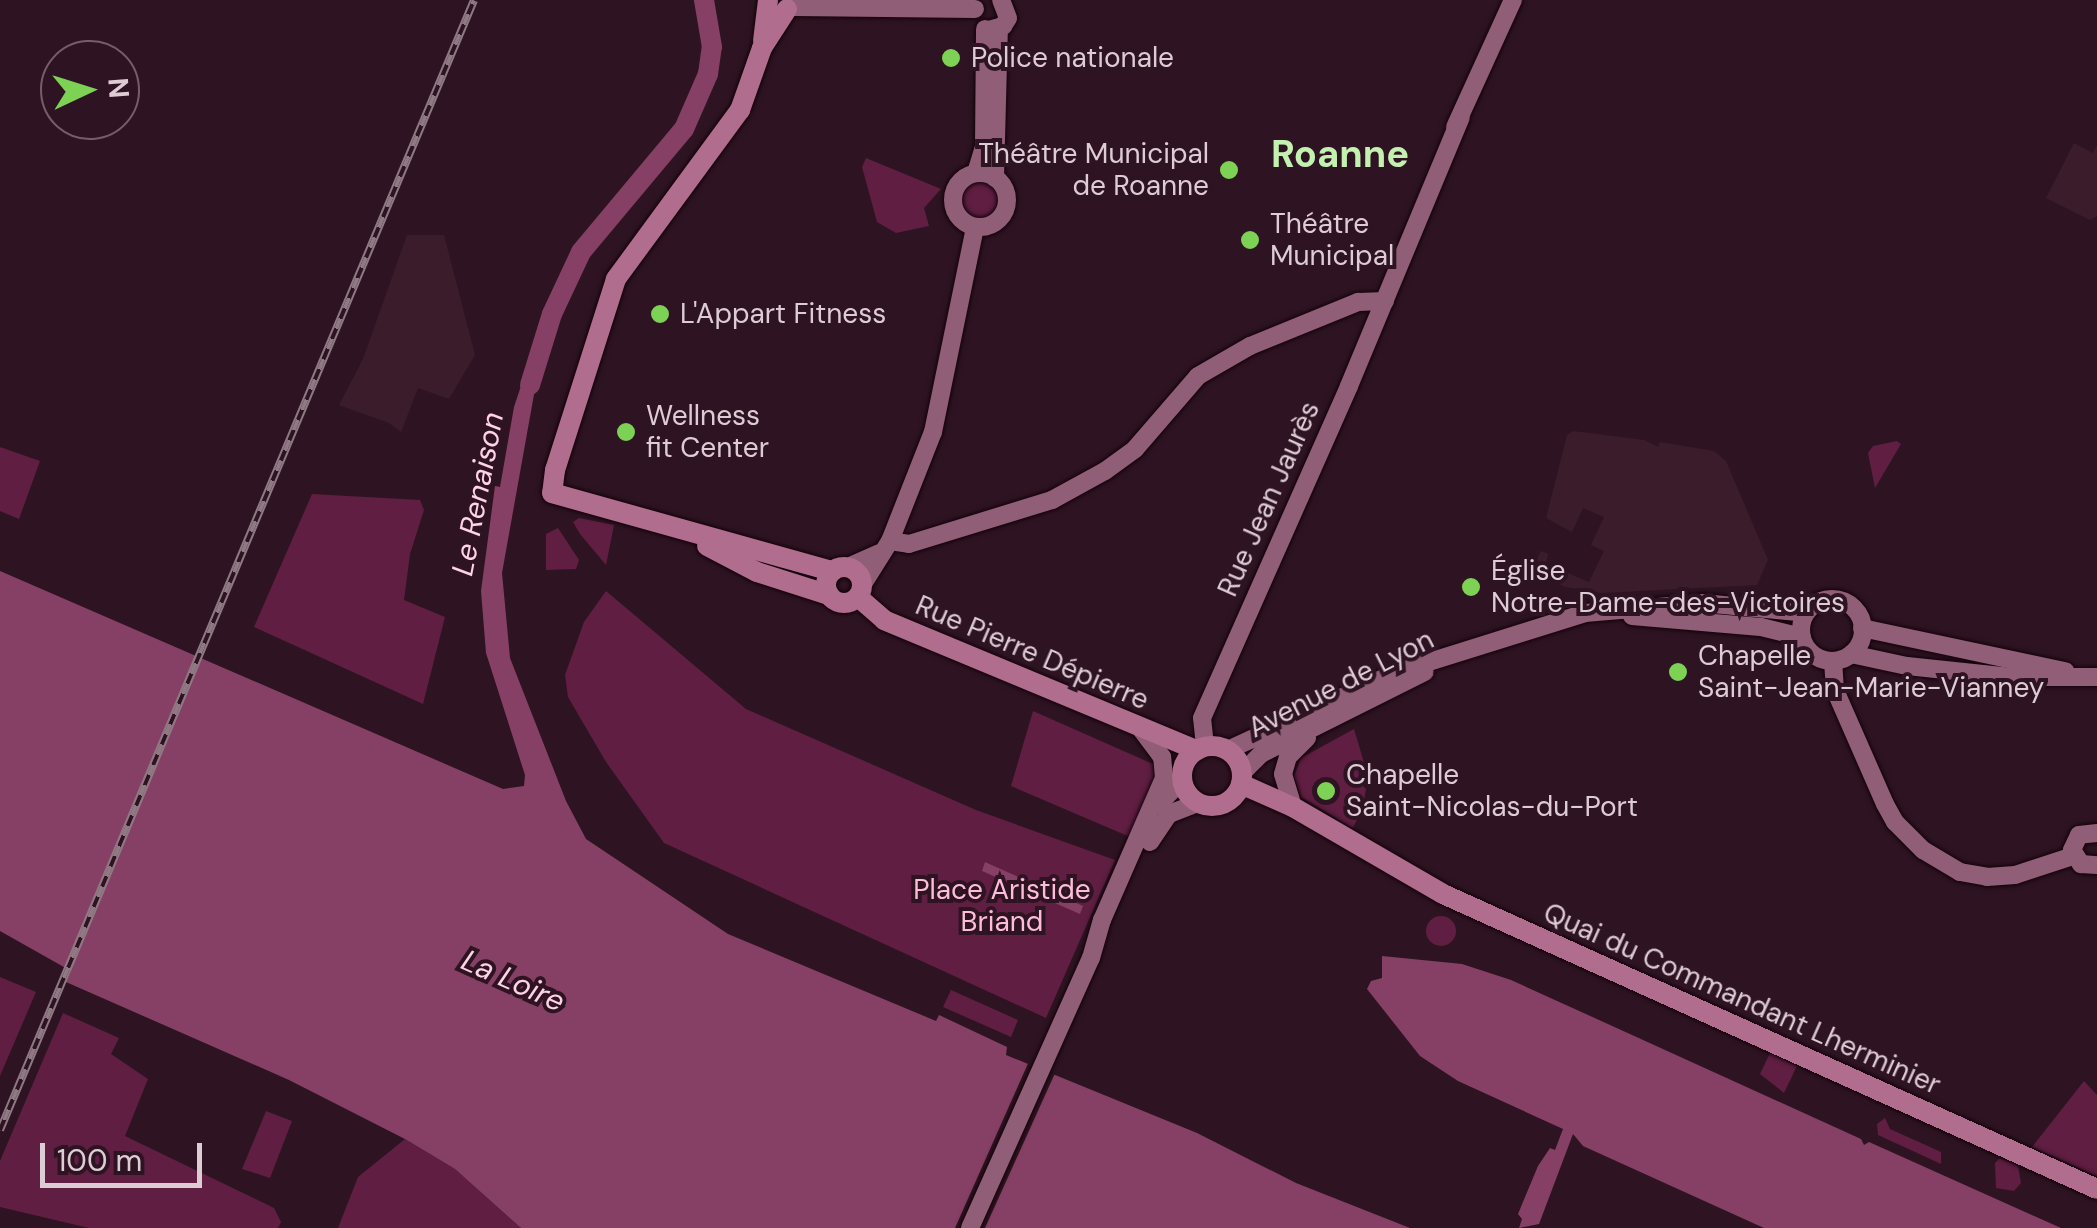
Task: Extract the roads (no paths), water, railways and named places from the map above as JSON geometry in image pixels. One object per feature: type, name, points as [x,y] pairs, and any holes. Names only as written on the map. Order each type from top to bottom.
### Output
[{"type":"main road","points":[[768,0],[794,6],[762,48],[768,0]]},
{"type":"main road","name":"Rue Pierre Dépierre","points":[[762,48],[740,110],[616,279],[578,392],[552,494],[674,529],[840,569]]},
{"type":"main road","name":"Rue Pierre Dépierre","points":[[674,529],[757,572],[847,595],[884,620],[1150,733],[1201,748]]},
{"type":"main road","points":[[840,569],[858,573],[847,595],[826,580],[840,569]]},
{"type":"main road","name":"Rue Pierre Dépierre","points":[[1150,733],[1182,774]]},
{"type":"main road","points":[[1201,748],[1228,750],[1242,778],[1234,797],[1221,805],[1198,804],[1187,794],[1182,774],[1201,748]]},
{"type":"main road","name":"Quai du Commandant Lherminier","points":[[1242,778],[1367,853],[1460,902],[2097,1189]]},
{"type":"main road","name":"Quai du Commandant Lherminier","points":[[1221,805],[1274,811],[1345,847],[1367,853]]},
{"type":"street","points":[[822,0],[845,8]]},
{"type":"street","points":[[794,6],[915,10],[983,17],[1008,14],[1001,0]]},
{"type":"street","name":"Rue Jean Jaurès","points":[[1394,276],[1383,255],[1398,248],[1513,0]]},
{"type":"street","points":[[976,173],[995,178],[1006,190],[1005,211],[989,226],[975,226],[958,215],[953,199],[959,183],[976,173],[984,146],[983,17]]},
{"type":"street","points":[[983,17],[995,178]]},
{"type":"street","name":"Rue Jean Jaurès","points":[[1201,748],[1202,718],[1460,117]]},
{"type":"street","points":[[847,595],[884,546],[943,396],[975,226]]},
{"type":"street","points":[[840,569],[884,546],[909,544],[1052,500],[1106,471],[1135,449],[1198,376],[1250,346],[1358,302],[1384,301]]},
{"type":"street","points":[[1851,654],[1862,628],[1855,610],[1838,600],[1819,602],[1806,613],[1802,638],[1817,658],[1833,661],[1851,654],[1907,666],[2011,678],[2096,677]]},
{"type":"street","name":"Avenue de Lyon","points":[[1228,750],[1387,676],[1518,631],[1586,613],[1666,603],[1806,613]]},
{"type":"street","name":"Avenue de Lyon","points":[[1518,631],[1597,618],[1656,616],[1760,627],[1802,638]]},
{"type":"street","points":[[1862,628],[2096,677]]},
{"type":"street","name":"Avenue de Lyon","points":[[1242,778],[1261,754],[1316,730],[1470,649]]},
{"type":"street","points":[[1833,661],[1834,690],[1884,804],[1895,822],[1923,850],[1960,872],[1987,877],[2014,875],[2073,856]]},
{"type":"street","points":[[1293,807],[1282,784],[1285,764],[1316,730]]},
{"type":"street","points":[[970,1228],[1142,847],[1164,764],[1150,733]]},
{"type":"street","points":[[1152,811],[1182,774]]},
{"type":"street","points":[[1142,847],[1169,814],[1198,804]]},
{"type":"street","points":[[2097,833],[2079,835],[2072,844],[2073,856],[2081,864],[2097,865]]},
{"type":"water","name":"La Loire","points":[[531,356],[540,361],[502,573],[510,658],[566,801],[586,839],[728,934],[936,1021],[939,1015],[1007,1047],[1006,1055],[1197,1133],[1296,1183],[1410,1228],[521,1228],[455,1169],[405,1139],[289,1080],[66,982],[71,971],[0,931],[0,571],[503,789],[524,786],[525,775],[486,653],[481,591],[495,486],[500,487],[514,407]]},
{"type":"water","points":[[985,862],[1083,906],[1080,914],[982,871]]},
{"type":"water","points":[[1382,956],[1462,964],[1511,980],[1861,1139],[1864,1145],[1869,1142],[2061,1228],[1764,1228],[1583,1146],[1573,1134],[1539,1224],[1519,1228],[1522,1219],[1518,1214],[1538,1166],[1550,1148],[1555,1150],[1563,1129],[1458,1081],[1420,1056],[1367,989],[1371,981],[1382,978]]},
{"type":"waterway","name":"Le Renaison","points":[[530,385],[552,314],[581,252],[684,129],[708,74],[712,47],[704,0]]},
{"type":"railway","points":[[0,1130],[474,0]]},
{"type":"place","name":"Police nationale","points":[[951,58]]},
{"type":"place","name":"Théâtre Municipal de Roanne","points":[[1229,170]]},
{"type":"place","name":"Théâtre Municipal","points":[[1250,240]]},
{"type":"place","name":"L'Appart Fitness","points":[[660,314]]},
{"type":"place","name":"Wellness fit Center","points":[[626,432]]},
{"type":"place","name":"Église Notre-Dame-des-Victoires","points":[[1471,587]]},
{"type":"place","name":"Chapelle Saint-Jean-Marie-Vianney","points":[[1678,672]]},
{"type":"place","name":"Chapelle Saint-Nicolas-du-Port","points":[[1326,791]]},
{"type":"district","name":"Roanne","points":[[1340,155]]},
{"type":"park label","name":"Place Aristide Briand","points":[[1002,906]]}]
